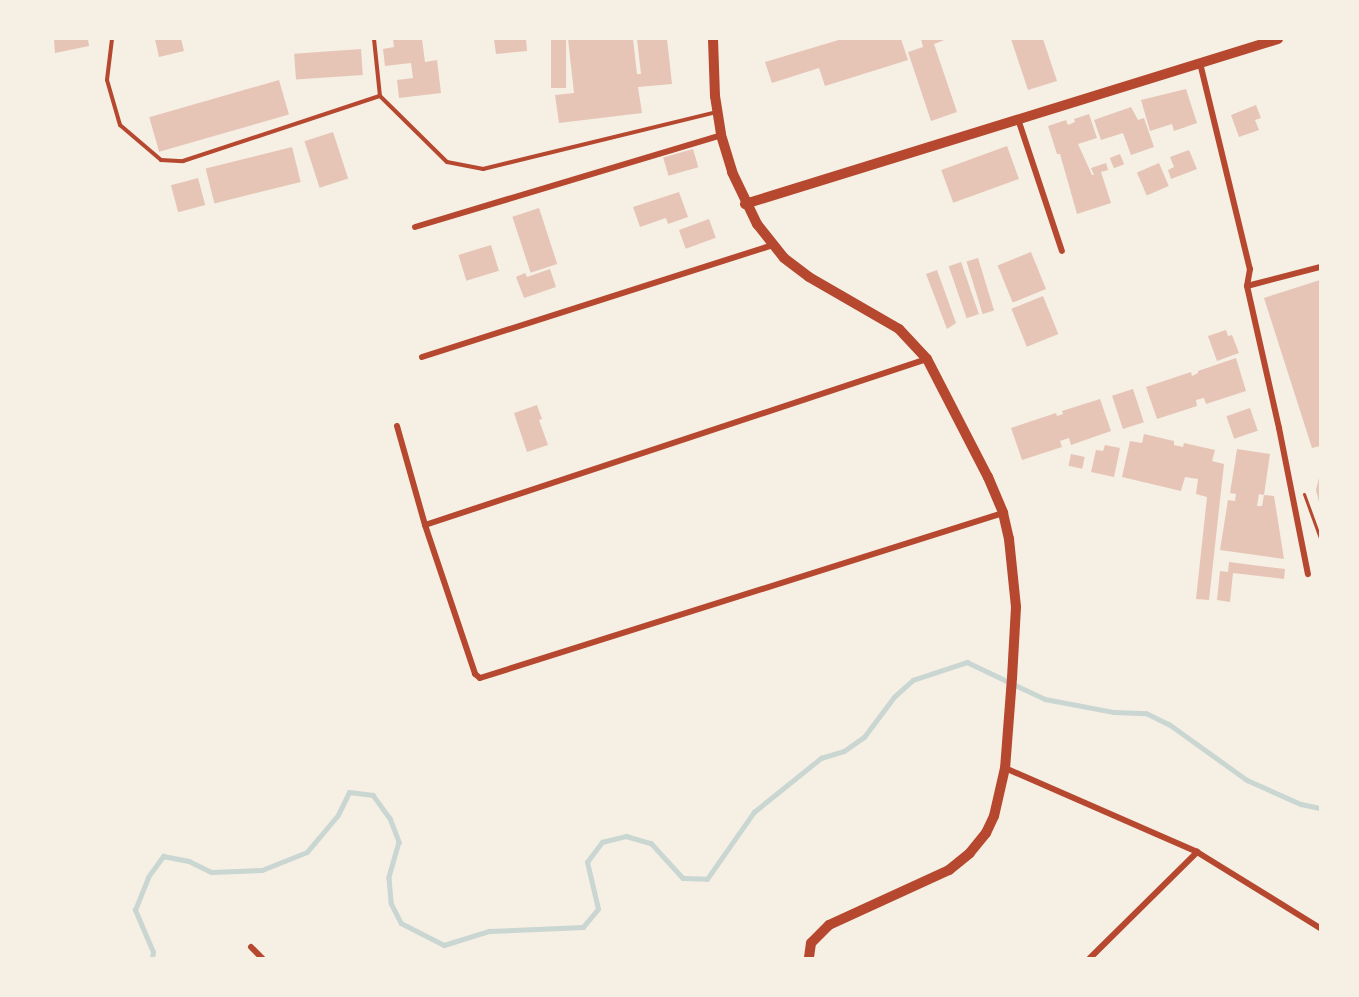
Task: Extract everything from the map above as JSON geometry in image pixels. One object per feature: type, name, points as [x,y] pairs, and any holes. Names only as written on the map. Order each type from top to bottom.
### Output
[{"type":"main road","points":[[713,39],[717,112],[721,135],[745,204],[773,245],[809,277],[899,329],[927,359],[964,427],[1003,513],[1009,539],[1016,607],[1005,768],[994,816],[986,833],[970,853],[949,870],[829,925],[811,943],[809,958]]},
{"type":"main road","points":[[745,204],[1278,39]]},
{"type":"street","points":[[1200,63],[1250,269],[1246,286],[1279,428],[1308,574]]},
{"type":"street","points":[[1018,119],[1062,251]]},
{"type":"street","points":[[415,227],[721,135]]},
{"type":"street","points":[[422,357],[773,245]]},
{"type":"street","points":[[1246,286],[1320,267]]},
{"type":"street","points":[[425,525],[927,359]]},
{"type":"street","points":[[397,426],[425,525],[475,674],[480,678],[1003,513]]},
{"type":"street","points":[[1005,768],[1197,852],[1320,928]]},
{"type":"street","points":[[1090,958],[1197,852]]},
{"type":"street","points":[[251,947],[262,958]]},
{"type":"lane","points":[[112,39],[107,80],[120,125],[161,160],[183,161],[380,96]]},
{"type":"lane","points":[[374,39],[380,96],[447,162],[483,168],[717,112]]},
{"type":"building","points":[[54,39],[88,39],[89,46],[55,53]]},
{"type":"building","points":[[155,39],[181,39],[184,51],[159,57]]},
{"type":"building","points":[[393,39],[422,39],[425,62],[437,60],[441,93],[399,98],[397,80],[413,78],[411,63],[385,66],[383,49],[394,47]]},
{"type":"building","points":[[494,39],[526,39],[527,51],[496,54]]},
{"type":"building","points":[[551,39],[566,39],[566,88],[551,88]]},
{"type":"building","points":[[568,39],[633,39],[637,74],[641,74],[637,39],[667,39],[672,84],[638,87],[642,113],[559,123],[555,95],[574,93]]},
{"type":"building","points":[[842,39],[901,39],[908,60],[825,86],[819,68],[772,83],[765,62]]},
{"type":"building","points":[[921,39],[947,39],[934,44],[957,112],[931,121],[908,52],[923,47]]},
{"type":"building","points":[[1011,39],[1043,39],[1057,81],[1028,90]]},
{"type":"building","points":[[361,49],[363,75],[296,80],[294,54]]},
{"type":"building","points":[[279,80],[289,115],[159,152],[149,117]]},
{"type":"building","points":[[1186,89],[1197,123],[1174,131],[1172,124],[1150,131],[1141,100]]},
{"type":"building","points":[[1256,105],[1261,118],[1255,120],[1259,130],[1239,137],[1231,115]]},
{"type":"building","points":[[1131,107],[1138,120],[1144,118],[1154,147],[1131,155],[1123,133],[1101,140],[1094,120]]},
{"type":"building","points":[[1089,114],[1097,138],[1078,144],[1092,175],[1094,175],[1091,168],[1106,163],[1108,170],[1101,172],[1111,203],[1077,214],[1060,154],[1057,154],[1048,126],[1066,120],[1068,125],[1075,122],[1074,119]]},
{"type":"building","points":[[333,132],[348,179],[320,188],[304,141]]},
{"type":"building","points":[[1007,146],[1019,179],[953,203],[941,170]]},
{"type":"building","points":[[292,147],[301,182],[214,203],[206,169]]},
{"type":"building","points":[[693,149],[698,167],[668,176],[663,158]]},
{"type":"building","points":[[1189,150],[1197,169],[1171,179],[1168,170],[1174,167],[1170,157]]},
{"type":"building","points":[[1120,154],[1124,164],[1114,168],[1110,158]]},
{"type":"building","points":[[1159,163],[1169,186],[1147,195],[1137,172]]},
{"type":"building","points":[[198,178],[205,205],[178,212],[171,185]]},
{"type":"building","points":[[679,192],[688,217],[668,224],[666,218],[640,227],[633,207]]},
{"type":"building","points":[[539,208],[557,264],[531,273],[512,217]]},
{"type":"building","points":[[709,219],[716,238],[686,249],[679,230]]},
{"type":"building","points":[[491,245],[499,271],[466,281],[458,255]]},
{"type":"building","points":[[1031,252],[1046,289],[1013,303],[998,265]]},
{"type":"building","points":[[978,258],[994,311],[983,314],[967,262]]},
{"type":"building","points":[[961,262],[979,314],[967,318],[949,266]]},
{"type":"building","points":[[550,269],[556,287],[524,298],[516,277],[525,273],[527,277]]},
{"type":"building","points":[[937,270],[956,323],[947,329],[926,274]]},
{"type":"building","points":[[1320,280],[1320,446],[1312,448],[1264,298]]},
{"type":"building","points":[[1043,296],[1058,334],[1027,347],[1011,309]]},
{"type":"building","points":[[1226,330],[1228,336],[1232,335],[1239,353],[1217,361],[1208,336]]},
{"type":"building","points":[[1236,358],[1246,391],[1206,404],[1204,398],[1196,400],[1197,406],[1157,419],[1146,387],[1191,372],[1192,376],[1198,371]]},
{"type":"building","points":[[1133,389],[1144,422],[1123,429],[1112,396]]},
{"type":"building","points":[[1100,399],[1111,431],[1071,445],[1069,438],[1060,441],[1062,447],[1022,460],[1011,428],[1056,413],[1057,416],[1063,414],[1062,411]]},
{"type":"building","points":[[537,405],[542,419],[539,420],[548,445],[527,452],[514,413]]},
{"type":"building","points":[[1250,408],[1258,431],[1234,439],[1226,416]]},
{"type":"building","points":[[1144,434],[1174,441],[1174,445],[1183,447],[1184,443],[1215,450],[1212,461],[1224,464],[1209,600],[1196,599],[1207,497],[1196,494],[1198,479],[1185,477],[1181,491],[1122,477],[1130,441],[1142,443]]},
{"type":"building","points":[[1105,445],[1120,448],[1114,477],[1091,472],[1096,450],[1103,451]]},
{"type":"building","points":[[1237,449],[1270,454],[1264,495],[1274,496],[1284,559],[1220,550],[1228,500],[1235,501],[1236,494],[1230,493]],"holes":[[[1259,494],[1264,495],[1262,506],[1257,506]]]},
{"type":"building","points":[[1071,454],[1085,457],[1082,469],[1069,466]]},
{"type":"building","points":[[1320,474],[1320,502],[1319,502],[1316,490]]},
{"type":"building","points":[[1229,562],[1285,569],[1284,579],[1233,573],[1230,602],[1217,600],[1220,571],[1228,572]]},
{"type":"waterway","points":[[152,958],[153,952],[135,910],[148,877],[163,856],[189,861],[212,872],[262,870],[307,852],[338,815],[349,792],[373,795],[390,818],[399,842],[389,878],[391,903],[401,923],[444,945],[489,931],[583,927],[598,909],[587,862],[602,842],[626,836],[651,843],[683,878],[707,879],[754,812],[821,758],[844,751],[864,737],[894,697],[913,680],[967,662],[1045,699],[1114,712],[1146,713],[1169,724],[1247,780],[1301,804],[1320,808]]}]
